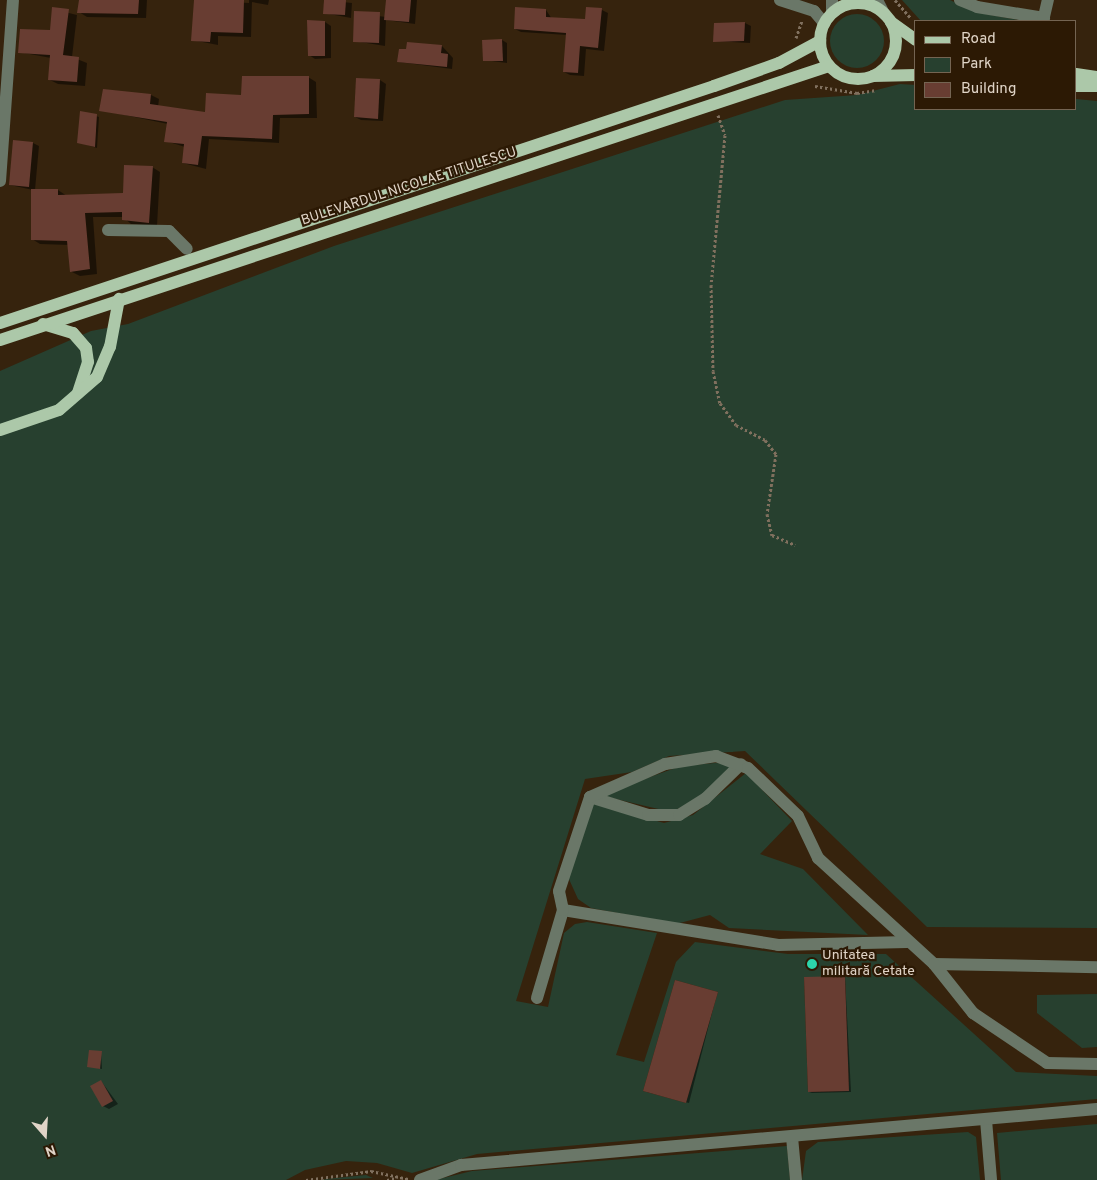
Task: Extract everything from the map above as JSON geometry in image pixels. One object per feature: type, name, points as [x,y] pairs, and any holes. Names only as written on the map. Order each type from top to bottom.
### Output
[{"type":"main road","points":[[914,38],[888,18],[858,3],[829,12],[820,41],[829,66],[852,78],[914,75]]},
{"type":"main road","points":[[871,76],[892,58],[896,40],[888,18]]},
{"type":"main road","name":"BULEVARDUL NICOLAE TITULESCU","points":[[0,323],[714,86],[779,63],[820,41]]},
{"type":"main road","name":"BULEVARDUL NICOLAE TITULESCU","points":[[0,340],[43,324],[829,66]]},
{"type":"main road","points":[[1077,74],[1097,77]]},
{"type":"main road","points":[[1077,86],[1097,86]]},
{"type":"main road","points":[[0,430],[44,418],[75,400],[97,377],[110,347],[119,299]]},
{"type":"main road","points":[[43,324],[73,333],[86,348],[88,362],[75,400]]},
{"type":"street","points":[[0,181],[13,0]]},
{"type":"street","points":[[780,0],[814,11],[829,12]]},
{"type":"street","points":[[877,0],[888,18]]},
{"type":"street","points":[[960,0],[1043,20],[1048,0]]},
{"type":"street","points":[[108,230],[169,231],[187,250]]},
{"type":"street","points":[[536,998],[563,910],[559,891],[590,796],[665,764],[716,756],[741,764],[798,816],[818,858],[907,942],[934,964],[973,1013],[1017,1046],[1047,1063],[1097,1064]]},
{"type":"street","points":[[590,796],[648,815],[679,815],[705,799],[741,764]]},
{"type":"street","points":[[563,910],[778,945],[907,942]]},
{"type":"street","points":[[934,964],[1097,967]]},
{"type":"street","points":[[420,1180],[461,1165],[1097,1109]]},
{"type":"street","points":[[986,1120],[991,1180]]},
{"type":"street","points":[[792,1137],[796,1180]]},
{"type":"path","points":[[895,0],[914,21]]},
{"type":"path","points":[[718,112],[725,135],[719,235],[710,285],[713,371],[720,403],[736,425],[765,440],[776,454],[769,521],[772,535],[795,545]]},
{"type":"path","points":[[306,1180],[371,1171],[416,1180]]},
{"type":"path","points":[[387,1180],[400,1177]]},
{"type":"green space","points":[[902,0],[950,0],[975,12],[1018,20],[920,20]]},
{"type":"green space","points":[[852,14],[862,14],[872,18],[880,26],[884,41],[880,56],[872,64],[862,68],[852,68],[842,64],[834,56],[830,46],[830,36],[834,26],[842,18]]},
{"type":"green space","points":[[900,84],[914,85],[914,110],[1077,110],[1077,99],[1097,101],[1097,928],[927,927],[745,751],[669,756],[632,772],[585,779],[516,1001],[548,1007],[564,933],[575,924],[587,922],[657,933],[616,1055],[644,1062],[676,962],[695,942],[788,954],[886,954],[1016,1072],[1097,1076],[1097,1099],[477,1154],[412,1173],[377,1163],[346,1161],[305,1170],[286,1180],[0,1180],[0,371],[91,331],[128,324],[334,246],[785,100],[857,95]],"holes":[[[845,976],[849,1091],[808,1092],[804,978]],[[675,980],[718,992],[686,1103],[643,1091]]]},
{"type":"green space","points":[[715,763],[733,764],[699,799],[671,812],[599,795],[681,766]]},
{"type":"green space","points":[[746,773],[792,821],[760,854],[803,869],[868,935],[729,928],[710,915],[676,924],[591,908],[578,899],[568,877],[593,803],[664,823],[693,815]]},
{"type":"green space","points":[[1097,994],[1097,1047],[1082,1048],[1037,1013],[1037,995]]},
{"type":"green space","points":[[1097,1124],[1097,1180],[1001,1180],[997,1133]]},
{"type":"green space","points":[[968,1132],[976,1137],[980,1180],[802,1180],[806,1151],[818,1142]]},
{"type":"green space","points":[[787,1146],[790,1180],[435,1180],[472,1171]]},
{"type":"green space","points":[[366,1175],[373,1178],[321,1180],[326,1179]]},
{"type":"building","points":[[79,0],[139,0],[138,14],[77,13]]},
{"type":"building","points":[[194,0],[244,0],[243,33],[211,32],[210,42],[191,41]]},
{"type":"building","points":[[324,0],[346,0],[345,15],[323,14]]},
{"type":"building","points":[[386,0],[411,0],[409,22],[384,20]]},
{"type":"building","points":[[52,7],[69,9],[63,55],[79,57],[77,82],[48,80],[50,55],[18,53],[20,29],[50,30]]},
{"type":"building","points":[[515,7],[546,9],[546,17],[585,19],[586,7],[602,8],[598,48],[580,46],[578,73],[563,72],[566,33],[514,29]]},
{"type":"building","points":[[354,11],[380,12],[379,43],[353,42]]},
{"type":"building","points":[[307,20],[325,21],[325,56],[308,56]]},
{"type":"building","points":[[745,22],[744,41],[713,42],[714,23]]},
{"type":"building","points":[[502,39],[503,61],[483,61],[482,40]]},
{"type":"building","points":[[407,42],[442,45],[441,53],[448,54],[447,67],[397,62],[399,49],[406,49]]},
{"type":"building","points":[[242,76],[309,76],[309,114],[273,115],[272,139],[202,136],[198,165],[182,163],[184,144],[164,142],[167,122],[99,111],[103,89],[151,94],[150,104],[205,112],[206,93],[241,95]]},
{"type":"building","points":[[356,78],[380,79],[378,119],[354,117]]},
{"type":"building","points":[[80,111],[97,114],[95,147],[77,143]]},
{"type":"building","points":[[13,140],[33,142],[29,187],[9,185]]},
{"type":"building","points":[[124,165],[153,166],[149,223],[122,220],[122,212],[85,213],[90,269],[70,272],[67,241],[31,240],[31,189],[58,189],[58,195],[123,193]]},
{"type":"building","points":[[845,976],[849,1091],[808,1092],[804,977]]},
{"type":"building","points":[[675,980],[718,992],[686,1103],[643,1091]]},
{"type":"building","points":[[89,1050],[102,1051],[100,1069],[87,1067]]},
{"type":"building","points":[[101,1080],[113,1101],[102,1107],[90,1086]]},
{"type":"place","name":"Unitatea militară Cetate","points":[[812,964]]}]
